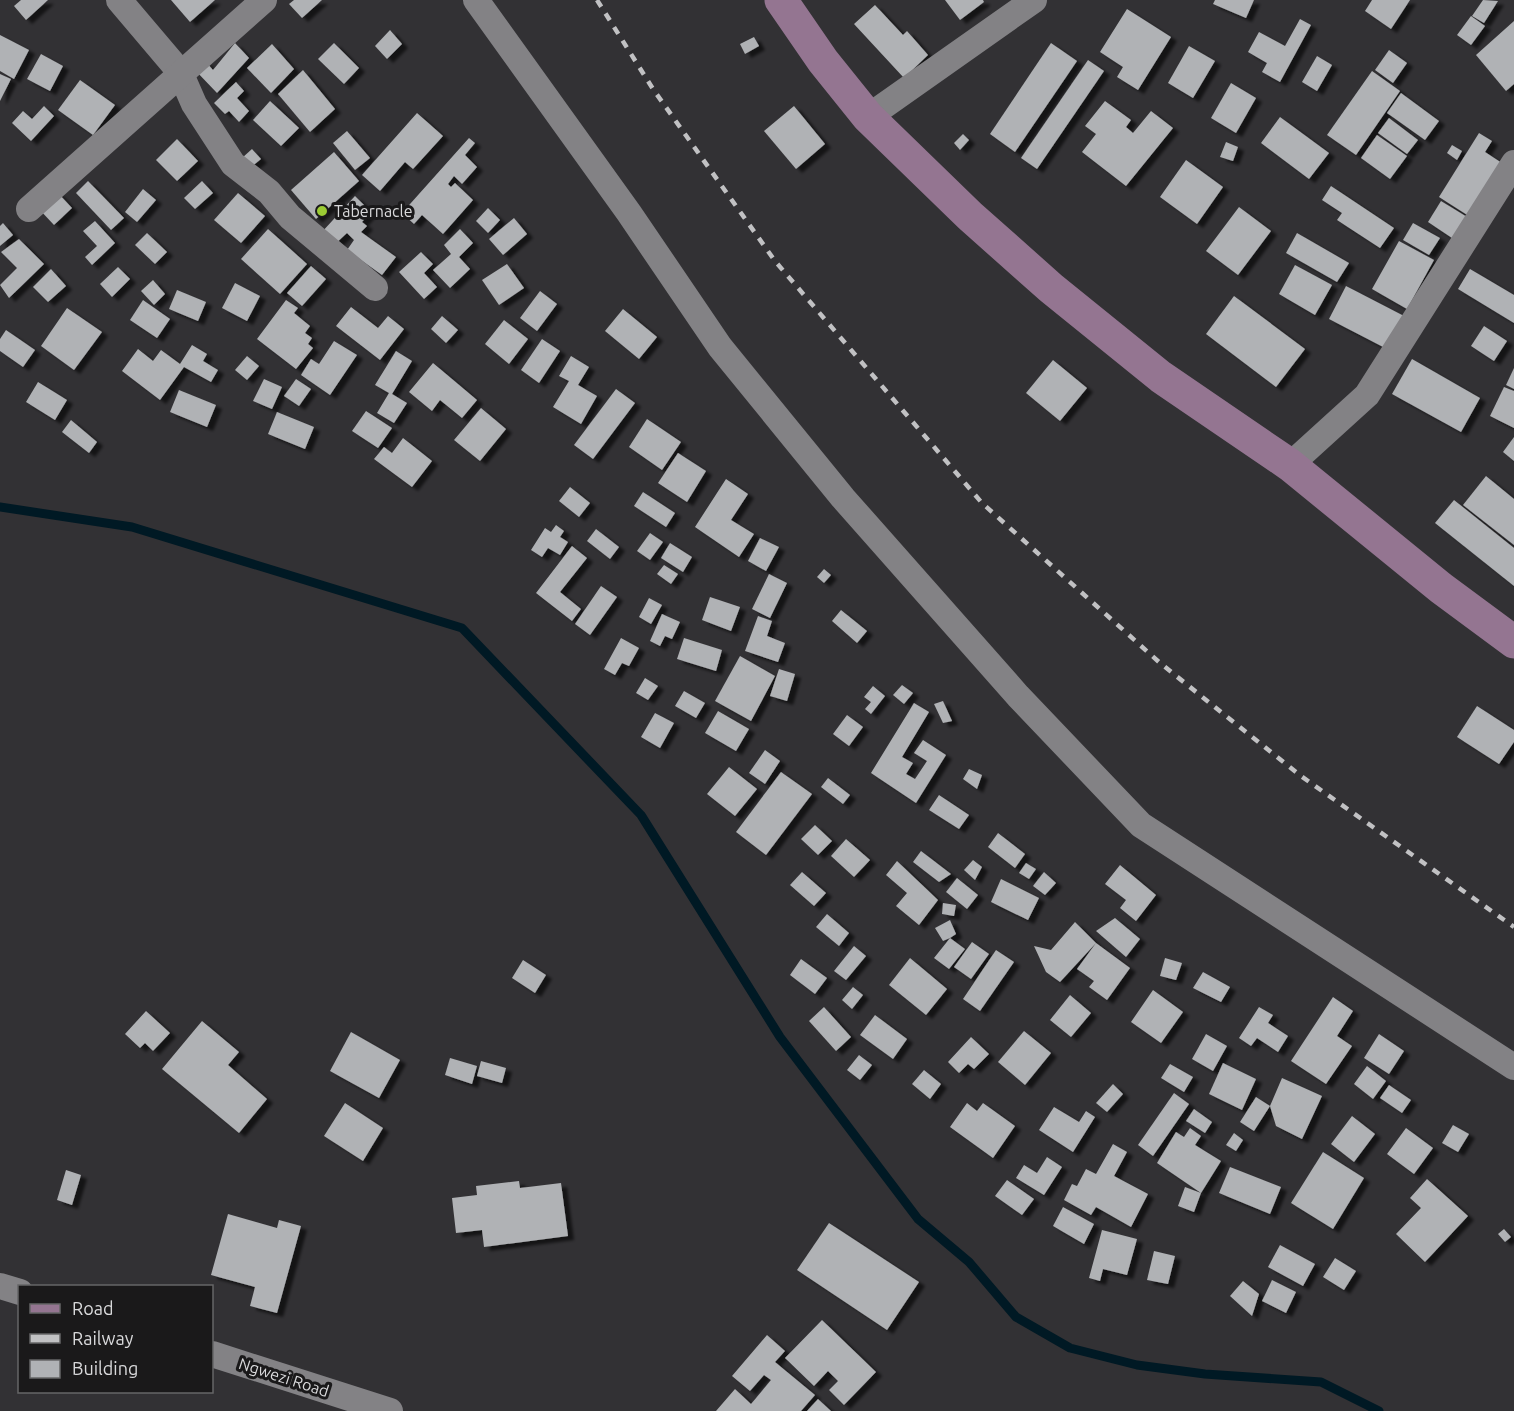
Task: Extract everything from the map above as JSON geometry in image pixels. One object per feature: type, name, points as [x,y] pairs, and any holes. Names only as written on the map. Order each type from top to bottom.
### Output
[{"type":"street","points":[[119,0],[180,72],[194,104],[233,164],[270,192],[290,217],[375,288]]},
{"type":"street","points":[[29,209],[137,115],[180,72],[264,0]]},
{"type":"street","points":[[476,0],[629,213],[720,347],[843,498],[1018,696],[1141,825],[1514,1067]]},
{"type":"street","points":[[781,0],[823,61],[868,117],[970,216],[1051,288],[1161,377],[1290,465],[1441,588],[1514,642]]},
{"type":"street","points":[[868,117],[1034,0]]},
{"type":"street","points":[[1290,465],[1367,395],[1514,163]]},
{"type":"street","points":[[0,1286],[18,1291]]},
{"type":"street","name":"Ngwezi Road","points":[[213,1354],[390,1411]]},
{"type":"building","points":[[21,0],[48,0],[26,20],[14,6]]},
{"type":"building","points":[[171,0],[215,0],[190,22]]},
{"type":"building","points":[[294,0],[322,0],[302,18],[289,4]]},
{"type":"building","points":[[945,0],[983,0],[984,2],[960,20]]},
{"type":"building","points":[[1215,0],[1254,0],[1246,18],[1213,4]]},
{"type":"building","points":[[1372,0],[1410,0],[1391,29],[1365,11]]},
{"type":"building","points":[[1483,0],[1498,1],[1484,23],[1472,16]]},
{"type":"building","points":[[875,5],[903,35],[907,31],[928,55],[904,78],[854,24]]},
{"type":"building","points":[[1127,9],[1171,37],[1138,90],[1117,77],[1123,67],[1100,52]]},
{"type":"building","points":[[1471,16],[1485,26],[1471,45],[1457,35]]},
{"type":"building","points":[[1300,19],[1311,25],[1280,82],[1262,72],[1267,63],[1248,52],[1259,32],[1285,46]]},
{"type":"building","points":[[1514,21],[1514,84],[1506,91],[1476,55]]},
{"type":"building","points":[[390,30],[402,44],[387,59],[375,46]]},
{"type":"building","points":[[0,35],[29,50],[14,79],[0,71]]},
{"type":"building","points":[[754,37],[759,46],[745,54],[740,44]]},
{"type":"building","points":[[235,43],[249,58],[217,93],[195,70],[205,61],[213,70]]},
{"type":"building","points":[[334,43],[359,68],[344,84],[318,59]]},
{"type":"building","points":[[1051,43],[1077,61],[1015,152],[990,134]]},
{"type":"building","points":[[272,44],[294,69],[271,93],[247,68]]},
{"type":"building","points":[[1189,46],[1215,61],[1193,98],[1168,83]]},
{"type":"building","points":[[1389,50],[1407,63],[1393,83],[1375,70]]},
{"type":"building","points":[[41,54],[63,66],[50,91],[27,79]]},
{"type":"building","points":[[1317,56],[1332,65],[1317,91],[1302,82]]},
{"type":"building","points":[[1088,60],[1104,71],[1037,169],[1021,158]]},
{"type":"building","points":[[303,70],[335,109],[310,132],[278,94]]},
{"type":"building","points":[[1372,71],[1400,91],[1356,155],[1327,135]]},
{"type":"building","points":[[0,74],[11,79],[0,101]]},
{"type":"building","points":[[80,80],[115,105],[93,135],[58,110]]},
{"type":"building","points":[[236,82],[244,91],[237,98],[249,111],[239,122],[229,111],[225,114],[214,103]]},
{"type":"building","points":[[1231,83],[1256,98],[1236,133],[1211,118]]},
{"type":"building","points":[[1401,93],[1439,121],[1425,140],[1387,113]]},
{"type":"building","points":[[270,101],[299,128],[281,146],[253,120]]},
{"type":"building","points":[[1105,101],[1131,120],[1126,127],[1133,133],[1151,111],[1173,128],[1126,186],[1082,152],[1096,134],[1085,126]]},
{"type":"building","points":[[44,106],[54,116],[31,141],[12,123],[23,111],[32,119]]},
{"type":"building","points":[[794,106],[825,144],[796,169],[764,131]]},
{"type":"building","points":[[417,113],[443,136],[413,169],[405,162],[380,191],[362,175]]},
{"type":"building","points":[[1280,117],[1329,153],[1309,179],[1261,143]]},
{"type":"building","points":[[1389,118],[1418,140],[1407,154],[1378,133]]},
{"type":"building","points":[[347,131],[370,158],[355,170],[333,143]]},
{"type":"building","points":[[1479,133],[1492,141],[1485,152],[1505,165],[1472,218],[1439,197]]},
{"type":"building","points":[[963,134],[969,140],[960,150],[954,143]]},
{"type":"building","points":[[1377,135],[1407,156],[1390,179],[1361,158]]},
{"type":"building","points":[[469,138],[475,143],[465,155],[477,167],[462,184],[454,176],[448,184],[451,187],[455,183],[473,200],[443,234],[422,215],[414,224],[402,213]]},
{"type":"building","points":[[177,139],[198,161],[177,181],[156,160]]},
{"type":"building","points":[[1226,142],[1238,147],[1233,161],[1220,157]]},
{"type":"building","points":[[1452,145],[1462,151],[1457,160],[1447,153]]},
{"type":"building","points":[[252,149],[261,159],[250,168],[242,158]]},
{"type":"building","points":[[334,152],[359,181],[316,219],[291,190]]},
{"type":"building","points":[[1186,160],[1223,187],[1197,224],[1160,197]]},
{"type":"building","points":[[88,181],[124,218],[111,230],[76,193]]},
{"type":"building","points":[[202,181],[213,193],[195,209],[184,198]]},
{"type":"building","points":[[1331,186],[1394,228],[1380,248],[1337,220],[1342,213],[1322,200]]},
{"type":"building","points":[[143,189],[156,200],[137,222],[125,212]]},
{"type":"building","points":[[57,192],[72,208],[54,225],[39,209]]},
{"type":"building","points":[[238,193],[265,216],[241,243],[214,220]]},
{"type":"building","points":[[355,196],[371,212],[362,222],[367,226],[361,232],[396,257],[382,275],[347,250],[354,240],[347,233],[334,245],[321,233]]},
{"type":"building","points":[[1441,201],[1472,220],[1458,242],[1428,222]]},
{"type":"building","points":[[1239,207],[1271,231],[1238,275],[1206,251]]},
{"type":"building","points":[[488,208],[500,220],[488,233],[476,221]]},
{"type":"building","points":[[514,218],[527,234],[503,255],[489,239]]},
{"type":"building","points":[[95,221],[115,243],[92,265],[85,257],[97,246],[83,231]]},
{"type":"building","points":[[3,223],[13,235],[0,246],[0,226]]},
{"type":"building","points":[[1413,223],[1440,238],[1429,255],[1403,240]]},
{"type":"building","points":[[268,229],[307,264],[280,294],[241,259]]},
{"type":"building","points":[[460,229],[473,243],[459,257],[470,269],[450,288],[433,270],[451,254],[444,245]]},
{"type":"building","points":[[147,233],[167,252],[155,264],[135,245]]},
{"type":"building","points":[[1297,233],[1349,263],[1337,282],[1286,253]]},
{"type":"building","points":[[19,239],[44,264],[9,298],[0,285],[17,268],[1,252]]},
{"type":"building","points":[[1399,241],[1434,260],[1407,309],[1372,289]]},
{"type":"building","points":[[421,252],[433,264],[424,273],[437,287],[424,299],[399,272]]},
{"type":"building","points":[[507,264],[524,288],[499,305],[482,280]]},
{"type":"building","points":[[1295,265],[1332,285],[1315,315],[1279,294]]},
{"type":"building","points":[[311,266],[326,279],[302,306],[287,293]]},
{"type":"building","points":[[118,267],[130,279],[112,297],[100,284]]},
{"type":"building","points":[[51,269],[66,286],[48,302],[33,287]]},
{"type":"building","points":[[1470,269],[1514,295],[1514,323],[1458,289]]},
{"type":"building","points":[[153,280],[165,294],[154,305],[141,291]]},
{"type":"building","points":[[235,283],[260,296],[247,321],[222,308]]},
{"type":"building","points":[[1346,286],[1404,316],[1387,349],[1329,319]]},
{"type":"building","points":[[177,290],[206,302],[198,321],[169,309]]},
{"type":"building","points":[[540,291],[557,304],[537,331],[520,318]]},
{"type":"building","points":[[1234,296],[1305,349],[1276,387],[1206,334]]},
{"type":"building","points":[[143,300],[170,319],[157,338],[130,320]]},
{"type":"building","points":[[286,300],[298,308],[294,313],[310,326],[305,333],[312,338],[308,344],[313,348],[296,369],[257,339]]},
{"type":"building","points":[[351,307],[378,328],[388,316],[404,329],[380,360],[336,326]]},
{"type":"building","points":[[67,308],[102,332],[74,370],[41,346]]},
{"type":"building","points":[[623,309],[657,337],[639,359],[605,331]]},
{"type":"building","points":[[442,316],[458,330],[446,343],[431,329]]},
{"type":"building","points":[[504,320],[528,339],[509,364],[485,344]]},
{"type":"building","points":[[1484,326],[1507,341],[1494,361],[1471,346]]},
{"type":"building","points":[[6,330],[35,350],[23,367],[0,351],[0,339]]},
{"type":"building","points":[[542,339],[560,351],[539,383],[521,370]]},
{"type":"building","points":[[334,341],[357,355],[330,395],[301,375],[311,359],[319,364]]},
{"type":"building","points":[[192,345],[207,354],[203,361],[218,370],[211,382],[184,367],[160,400],[122,371],[138,349],[153,361],[161,350],[180,364]]},
{"type":"building","points":[[396,351],[412,361],[392,394],[407,403],[394,423],[377,413],[389,393],[375,385]]},
{"type":"building","points":[[247,356],[259,366],[247,380],[235,370]]},
{"type":"building","points":[[571,356],[589,367],[578,385],[597,396],[581,424],[553,407],[569,381],[559,376]]},
{"type":"building","points":[[1412,359],[1480,398],[1461,432],[1392,394]]},
{"type":"building","points":[[1053,360],[1087,388],[1060,421],[1026,393]]},
{"type":"building","points":[[433,363],[477,400],[462,418],[440,400],[432,411],[409,392]]},
{"type":"building","points":[[1514,368],[1514,389],[1506,385]]},
{"type":"building","points":[[264,379],[282,387],[272,409],[253,401]]},
{"type":"building","points":[[296,379],[311,389],[299,406],[284,396]]},
{"type":"building","points":[[38,382],[67,400],[55,420],[26,402]]},
{"type":"building","points":[[1504,387],[1514,391],[1514,428],[1490,416]]},
{"type":"building","points":[[616,389],[635,403],[593,459],[574,445]]},
{"type":"building","points":[[179,390],[216,405],[207,427],[170,412]]},
{"type":"building","points":[[481,408],[506,429],[480,461],[454,440]]},
{"type":"building","points":[[366,411],[392,428],[378,448],[352,431]]},
{"type":"building","points":[[277,412],[314,427],[305,449],[268,434]]},
{"type":"building","points":[[647,419],[681,442],[662,470],[629,447]]},
{"type":"building","points":[[71,420],[97,442],[89,453],[62,432]]},
{"type":"building","points":[[1514,437],[1514,461],[1503,452]]},
{"type":"building","points":[[403,438],[432,461],[412,487],[374,459],[384,447],[392,453]]},
{"type":"building","points":[[678,453],[706,471],[687,502],[658,483]]},
{"type":"building","points":[[1486,476],[1514,499],[1514,545],[1463,505]]},
{"type":"building","points":[[726,479],[748,494],[731,520],[754,534],[739,557],[695,527]]},
{"type":"building","points":[[570,487],[590,503],[579,517],[559,501]]},
{"type":"building","points":[[643,492],[675,513],[666,527],[634,506]]},
{"type":"building","points":[[1454,500],[1514,548],[1514,586],[1435,523]]},
{"type":"building","points":[[556,525],[564,531],[560,537],[568,542],[560,555],[548,548],[542,557],[531,550],[545,528],[551,532]]},
{"type":"building","points":[[596,529],[619,547],[610,559],[587,541]]},
{"type":"building","points":[[650,533],[663,542],[650,560],[637,551]]},
{"type":"building","points":[[760,538],[779,547],[766,571],[748,561]]},
{"type":"building","points":[[670,543],[692,557],[683,572],[661,558]]},
{"type":"building","points":[[572,546],[587,558],[560,592],[581,609],[572,621],[536,593]]},
{"type":"building","points":[[664,565],[678,574],[671,584],[657,574]]},
{"type":"building","points":[[824,569],[831,575],[824,583],[817,577]]},
{"type":"building","points":[[769,574],[787,583],[770,618],[752,609]]},
{"type":"building","points":[[601,586],[617,597],[590,635],[575,624]]},
{"type":"building","points":[[710,597],[740,607],[731,631],[702,620]]},
{"type":"building","points":[[649,598],[662,605],[651,624],[639,617]]},
{"type":"building","points":[[841,610],[867,631],[857,643],[832,621]]},
{"type":"building","points":[[662,614],[680,622],[672,639],[665,636],[660,646],[650,641]]},
{"type":"building","points":[[758,616],[772,621],[767,636],[785,643],[778,662],[745,651]]},
{"type":"building","points":[[621,638],[639,648],[629,666],[622,663],[615,675],[604,669]]},
{"type":"building","points":[[684,638],[722,650],[716,671],[677,659]]},
{"type":"building","points":[[740,656],[775,676],[751,721],[715,701]]},
{"type":"building","points":[[779,669],[795,674],[787,701],[770,696]]},
{"type":"building","points":[[645,678],[658,686],[648,700],[636,693]]},
{"type":"building","points":[[902,685],[913,693],[904,704],[893,695]]},
{"type":"building","points":[[873,686],[885,696],[871,714],[865,709],[871,702],[864,697]]},
{"type":"building","points":[[684,691],[705,703],[696,718],[675,706]]},
{"type":"building","points":[[943,701],[952,721],[943,723],[934,704]]},
{"type":"building","points":[[914,703],[929,712],[902,757],[913,763],[906,774],[915,779],[927,761],[914,753],[923,740],[946,755],[916,803],[871,773]]},
{"type":"building","points":[[1477,706],[1514,730],[1514,742],[1499,764],[1457,737]]},
{"type":"building","points":[[718,711],[749,729],[736,751],[705,733]]},
{"type":"building","points":[[655,713],[674,723],[660,748],[641,737]]},
{"type":"building","points":[[847,715],[863,727],[849,746],[833,734]]},
{"type":"building","points":[[765,750],[780,761],[765,784],[749,773]]},
{"type":"building","points":[[729,767],[757,789],[735,816],[707,794]]},
{"type":"building","points":[[969,769],[982,775],[977,789],[963,779]]},
{"type":"building","points":[[781,772],[812,794],[766,855],[736,832]]},
{"type":"building","points":[[828,778],[850,795],[843,804],[821,787]]},
{"type":"building","points":[[939,795],[969,815],[959,829],[929,810]]},
{"type":"building","points":[[815,825],[832,841],[818,855],[801,839]]},
{"type":"building","points":[[998,833],[1025,854],[1015,868],[988,847]]},
{"type":"building","points":[[846,839],[870,860],[854,877],[831,856]]},
{"type":"building","points":[[921,851],[951,874],[939,882],[913,862]]},
{"type":"building","points":[[973,860],[982,867],[975,880],[964,870]]},
{"type":"building","points":[[897,861],[938,900],[919,925],[896,906],[907,893],[886,875]]},
{"type":"building","points":[[1026,863],[1036,869],[1029,879],[1019,873]]},
{"type":"building","points":[[1120,865],[1156,895],[1136,921],[1120,908],[1126,900],[1105,884]]},
{"type":"building","points":[[802,872],[826,893],[814,906],[790,885]]},
{"type":"building","points":[[1044,872],[1056,883],[1045,895],[1033,886]]},
{"type":"building","points":[[957,878],[978,895],[967,909],[946,892]]},
{"type":"building","points":[[1001,879],[1039,898],[1028,920],[991,902]]},
{"type":"building","points":[[943,903],[956,905],[954,916],[942,914]]},
{"type":"building","points":[[827,914],[849,933],[839,946],[816,927]]},
{"type":"building","points":[[1115,918],[1140,939],[1126,957],[1096,931]]},
{"type":"building","points":[[950,920],[956,934],[943,941],[935,928]]},
{"type":"building","points":[[1075,922],[1096,943],[1060,982],[1046,972],[1034,946],[1051,950]]},
{"type":"building","points":[[950,938],[965,949],[949,969],[934,958]]},
{"type":"building","points":[[972,942],[989,954],[971,979],[954,967]]},
{"type":"building","points":[[1096,943],[1130,968],[1107,1000],[1089,987],[1094,981],[1077,969]]},
{"type":"building","points":[[854,946],[866,956],[846,980],[834,971]]},
{"type":"building","points":[[996,950],[1014,962],[980,1011],[963,999]]},
{"type":"building","points":[[910,958],[947,989],[926,1015],[889,985]]},
{"type":"building","points":[[1165,958],[1182,963],[1176,980],[1160,976]]},
{"type":"building","points":[[801,959],[827,978],[815,994],[790,975]]},
{"type":"building","points":[[523,960],[546,975],[535,993],[512,978]]},
{"type":"building","points":[[1203,972],[1230,987],[1221,1002],[1193,988]]},
{"type":"building","points":[[853,987],[863,995],[852,1009],[842,1000]]},
{"type":"building","points":[[1153,990],[1183,1012],[1161,1043],[1131,1022]]},
{"type":"building","points":[[1070,995],[1091,1013],[1071,1037],[1050,1020]]},
{"type":"building","points":[[1333,997],[1353,1011],[1337,1036],[1352,1046],[1326,1084],[1291,1061]]},
{"type":"building","points":[[824,1007],[851,1037],[836,1051],[809,1021]]},
{"type":"building","points":[[1259,1007],[1273,1015],[1268,1023],[1288,1036],[1278,1052],[1257,1038],[1251,1046],[1239,1038]]},
{"type":"building","points":[[146,1011],[170,1033],[153,1051],[145,1043],[140,1048],[125,1034]]},
{"type":"building","points":[[875,1015],[907,1039],[893,1059],[860,1035]]},
{"type":"building","points":[[202,1021],[239,1052],[228,1065],[267,1099],[239,1133],[162,1069]]},
{"type":"building","points":[[1024,1031],[1051,1053],[1025,1085],[998,1062]]},
{"type":"building","points":[[351,1032],[400,1060],[379,1098],[330,1071]]},
{"type":"building","points":[[1206,1034],[1227,1046],[1213,1071],[1192,1059]]},
{"type":"building","points":[[1379,1034],[1404,1051],[1389,1074],[1364,1058]]},
{"type":"building","points":[[971,1037],[989,1054],[974,1069],[968,1064],[959,1073],[948,1062]]},
{"type":"building","points":[[859,1055],[872,1065],[860,1080],[847,1070]]},
{"type":"building","points":[[450,1058],[477,1066],[472,1084],[445,1075]]},
{"type":"building","points":[[481,1061],[506,1068],[502,1083],[477,1076]]},
{"type":"building","points":[[1223,1063],[1256,1079],[1242,1110],[1209,1094]]},
{"type":"building","points":[[1170,1064],[1193,1077],[1184,1092],[1161,1078]]},
{"type":"building","points":[[1367,1066],[1386,1081],[1373,1099],[1354,1084]]},
{"type":"building","points":[[924,1070],[941,1084],[930,1099],[912,1084]]},
{"type":"building","points":[[1282,1078],[1322,1096],[1302,1139],[1276,1126],[1270,1106]]},
{"type":"building","points":[[1113,1084],[1123,1094],[1107,1112],[1096,1103]]},
{"type":"building","points":[[1389,1085],[1411,1100],[1402,1113],[1380,1098]]},
{"type":"building","points":[[1174,1093],[1189,1104],[1153,1156],[1138,1145]]},
{"type":"building","points":[[1256,1097],[1270,1106],[1254,1131],[1240,1122]]},
{"type":"building","points":[[345,1103],[383,1128],[363,1161],[324,1136]]},
{"type":"building","points":[[967,1103],[977,1111],[983,1103],[1015,1126],[993,1158],[950,1127]]},
{"type":"building","points":[[1054,1107],[1079,1122],[1086,1111],[1095,1117],[1073,1152],[1039,1130]]},
{"type":"building","points":[[1194,1109],[1212,1122],[1205,1133],[1186,1121]]},
{"type":"building","points":[[1352,1116],[1375,1134],[1354,1162],[1331,1144]]},
{"type":"building","points":[[1453,1125],[1469,1134],[1458,1152],[1442,1143]]},
{"type":"building","points":[[1190,1128],[1201,1136],[1195,1145],[1221,1161],[1201,1193],[1157,1163],[1176,1132],[1184,1137]]},
{"type":"building","points":[[1406,1128],[1433,1148],[1414,1174],[1387,1154]]},
{"type":"building","points":[[1234,1133],[1243,1140],[1236,1151],[1226,1145]]},
{"type":"building","points":[[1113,1144],[1127,1152],[1114,1176],[1148,1194],[1131,1227],[1096,1207],[1091,1215],[1064,1200],[1072,1184],[1077,1186],[1086,1169],[1096,1174]]},
{"type":"building","points":[[1323,1152],[1364,1178],[1333,1229],[1291,1203]]},
{"type":"building","points":[[1047,1157],[1062,1167],[1044,1195],[1016,1178],[1024,1165],[1037,1173]]},
{"type":"building","points":[[1230,1167],[1281,1187],[1270,1214],[1219,1193]]},
{"type":"building","points":[[66,1170],[81,1175],[72,1205],[57,1200]]},
{"type":"building","points":[[1427,1179],[1468,1216],[1425,1262],[1396,1234],[1421,1208],[1410,1198]]},
{"type":"building","points":[[1007,1180],[1034,1199],[1022,1215],[995,1196]]},
{"type":"building","points":[[519,1181],[520,1188],[561,1183],[568,1236],[484,1247],[482,1230],[456,1233],[452,1198],[477,1195],[476,1186]]},
{"type":"building","points":[[1185,1187],[1201,1193],[1194,1212],[1178,1206]]},
{"type":"building","points":[[1063,1207],[1094,1224],[1084,1244],[1053,1226]]},
{"type":"building","points":[[228,1214],[277,1228],[279,1220],[301,1226],[277,1313],[250,1306],[255,1287],[211,1275]]},
{"type":"building","points":[[829,1223],[919,1282],[887,1330],[797,1270]]},
{"type":"building","points":[[1504,1229],[1511,1237],[1505,1242],[1498,1234]]},
{"type":"building","points":[[1102,1230],[1137,1239],[1127,1275],[1103,1269],[1100,1281],[1089,1278]]},
{"type":"building","points":[[1280,1245],[1315,1264],[1303,1286],[1268,1267]]},
{"type":"building","points":[[1154,1251],[1175,1256],[1168,1284],[1147,1280]]},
{"type":"building","points":[[1335,1258],[1356,1271],[1344,1290],[1323,1277]]},
{"type":"building","points":[[1272,1280],[1296,1292],[1286,1313],[1262,1301]]},
{"type":"building","points":[[1243,1281],[1259,1294],[1252,1316],[1230,1296]]},
{"type":"building","points":[[822,1320],[876,1372],[844,1405],[829,1390],[838,1381],[828,1371],[814,1386],[785,1358]]},
{"type":"building","points":[[767,1335],[785,1351],[775,1362],[815,1395],[801,1411],[716,1411],[735,1389],[751,1404],[771,1380],[764,1375],[750,1391],[732,1376]]},
{"type":"building","points":[[818,1399],[831,1411],[807,1411]]},
{"type":"waterway","points":[[0,507],[132,527],[462,628],[641,815],[780,1037],[918,1219],[969,1262],[1016,1317],[1070,1348],[1137,1365],[1205,1374],[1321,1382],[1379,1411]]},
{"type":"railway","points":[[597,0],[653,89],[775,261],[982,503],[1160,663],[1301,776],[1514,927]]},
{"type":"place","name":"Tabernacle","points":[[322,211]]}]
